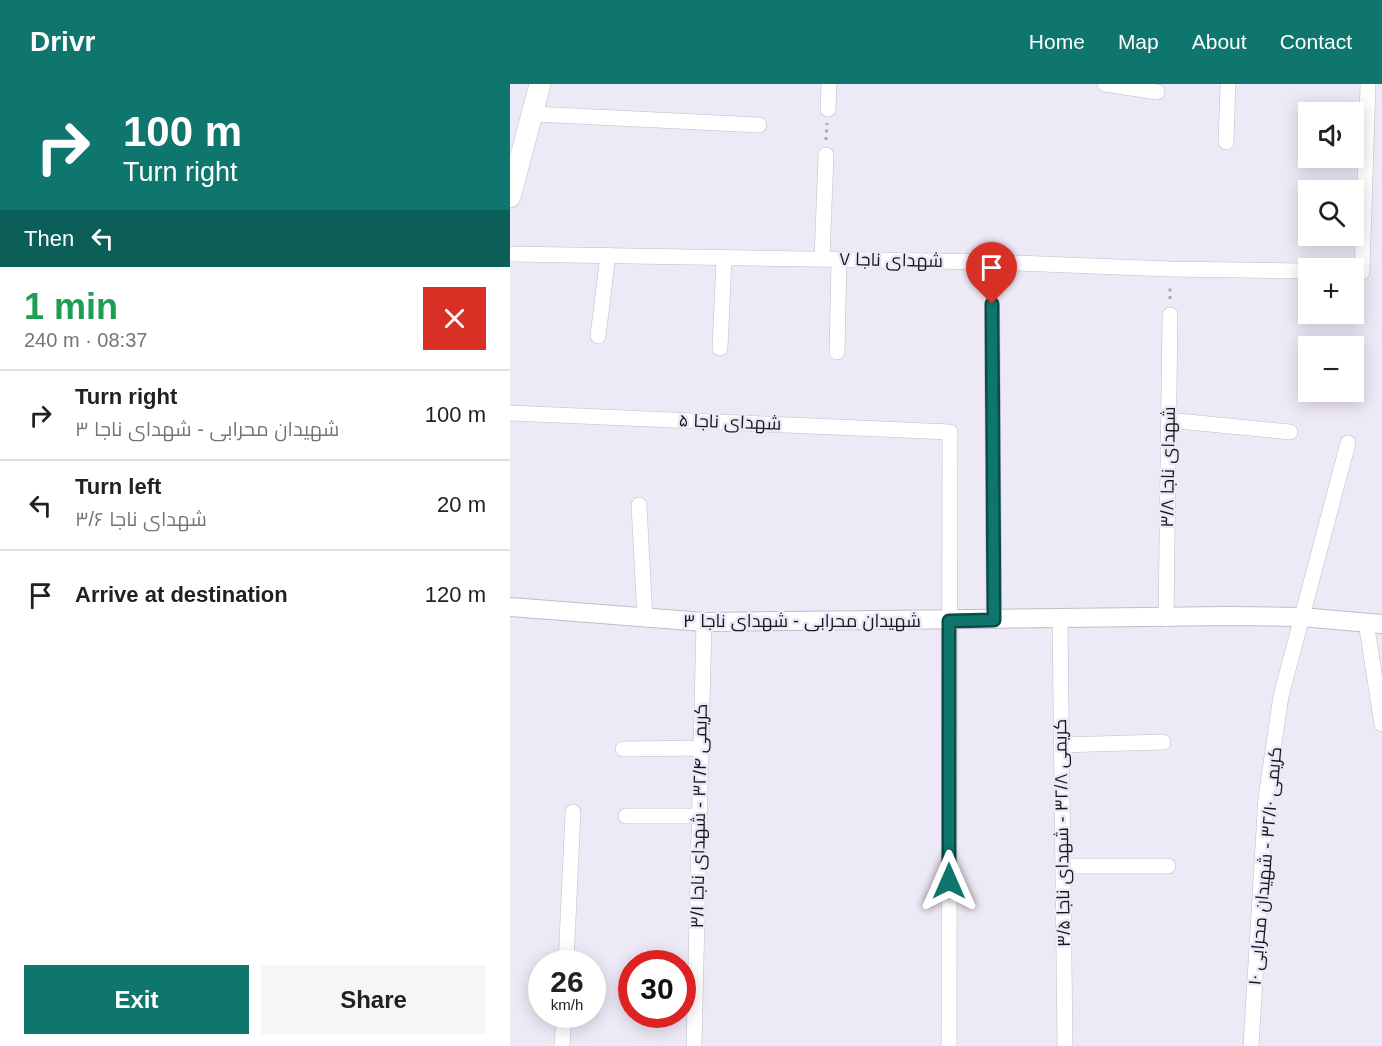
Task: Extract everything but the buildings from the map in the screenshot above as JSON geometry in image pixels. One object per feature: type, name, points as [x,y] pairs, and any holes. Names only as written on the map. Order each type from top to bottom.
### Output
[{"type":"main road","points":[[510,197],[534,114],[540,84]]},
{"type":"street","points":[[828,84],[828,109]]},
{"type":"street","points":[[1105,84],[1157,92]]},
{"type":"street","points":[[1226,142],[1228,84]]},
{"type":"street","points":[[1358,258],[1368,84]]},
{"type":"street","points":[[534,114],[759,125]]},
{"type":"street","points":[[822,259],[826,155]]},
{"type":"street","name":"شهدای ناجا ۷","points":[[510,254],[992,262],[1298,272]]},
{"type":"street","points":[[598,336],[608,255]]},
{"type":"street","points":[[720,348],[724,258]]},
{"type":"street","points":[[837,352],[839,260]]},
{"type":"street","points":[[992,304],[994,620]]},
{"type":"street","name":"شهدای ناجا ۳/۸","points":[[1166,619],[1170,315]]},
{"type":"street","name":"شهدای ناجا ۵","points":[[510,413],[950,432],[949,621]]},
{"type":"street","points":[[1168,420],[1290,432]]},
{"type":"street","name":"کریمی ۳۲/۱۰ - شهیدان محرابی ۱۰","points":[[1251,1046],[1266,797],[1281,696],[1348,443]]},
{"type":"street","points":[[639,505],[645,619]]},
{"type":"street","name":"شهیدان محرابی - شهدای ناجا ۳","points":[[510,607],[704,622],[1301,617],[1374,623]]},
{"type":"street","name":"کریمی ۳۲/۸ - شهدای ناجا ۳/۵","points":[[1060,620],[1065,1046]]},
{"type":"street","points":[[949,621],[949,1046]]},
{"type":"street","name":"کریمی ۳۲/۴ - شهدای ناجا ۳/۱","points":[[694,1046],[704,622]]},
{"type":"street","points":[[1374,623],[1382,724]]},
{"type":"street","points":[[1061,745],[1163,742]]},
{"type":"street","points":[[623,749],[701,748]]},
{"type":"street","points":[[567,950],[573,812]]},
{"type":"street","points":[[626,816],[699,816]]},
{"type":"street","points":[[1062,866],[1168,866]]},
{"type":"street","points":[[562,1046],[563,1028]]},
{"type":"path","points":[[826,155],[828,109]]},
{"type":"path","points":[[992,262],[992,304]]},
{"type":"path","points":[[1170,269],[1170,315]]},
{"type":"route","points":[[949,881],[949,621],[994,620],[992,304]]}]
